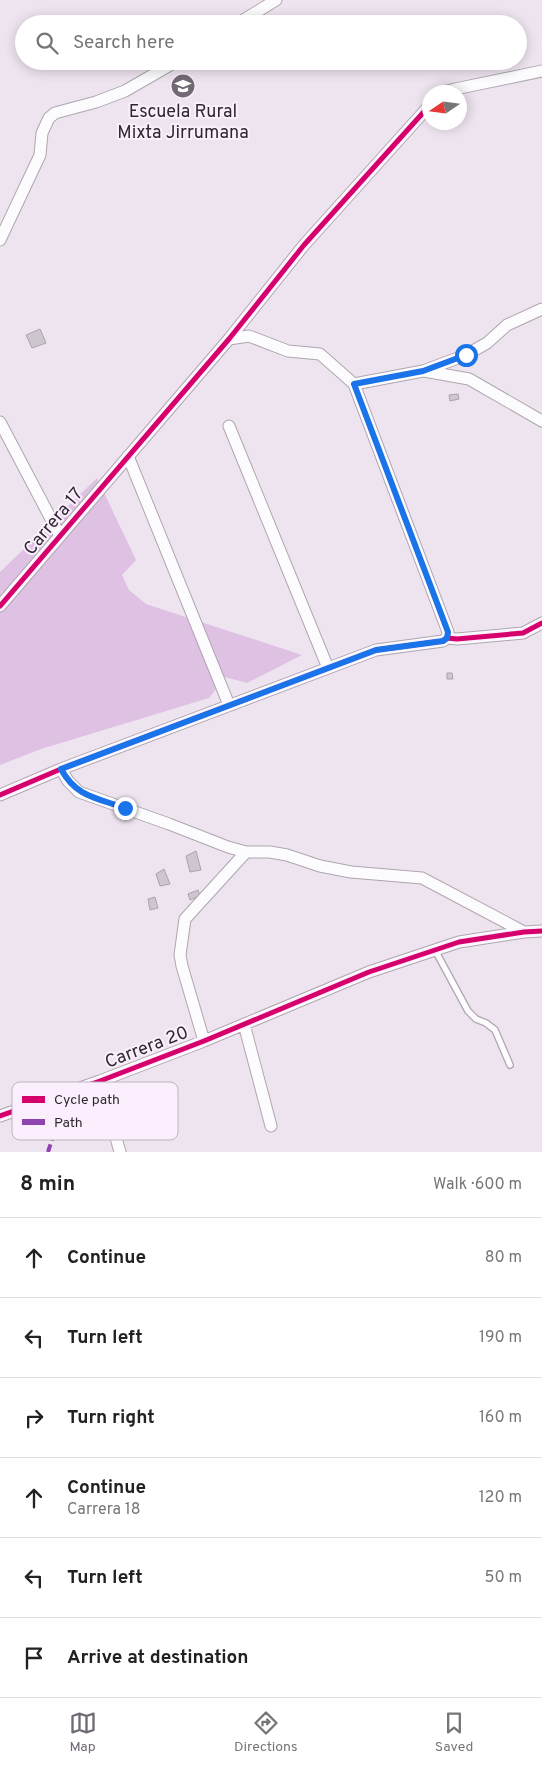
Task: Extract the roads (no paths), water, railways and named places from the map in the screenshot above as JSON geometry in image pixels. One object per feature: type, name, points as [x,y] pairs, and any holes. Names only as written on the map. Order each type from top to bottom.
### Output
[{"type":"street","points":[[252,15],[276,0]]},
{"type":"street","points":[[0,240],[40,155],[42,133],[44,125],[49,118],[55,113],[96,102],[126,91],[162,70]]},
{"type":"street","points":[[467,86],[542,71]]},
{"type":"street","name":"Carrera 17","points":[[0,606],[229,339],[304,245],[422,114]]},
{"type":"street","points":[[354,384],[423,371],[471,352],[487,343],[507,325],[542,308]]},
{"type":"street","points":[[229,339],[249,336],[288,351],[320,354],[354,384],[448,632],[447,638]]},
{"type":"street","points":[[423,371],[469,379],[542,422]]},
{"type":"street","points":[[0,422],[60,536]]},
{"type":"street","points":[[229,426],[328,668]]},
{"type":"street","points":[[128,456],[230,705]]},
{"type":"street","points":[[0,795],[61,769],[376,650],[443,641],[447,638],[457,639],[523,633],[542,623]]},
{"type":"street","points":[[61,769],[68,781],[80,792],[169,824],[228,848],[246,852],[270,852],[351,872],[422,878],[524,932]]},
{"type":"street","points":[[204,1041],[180,955],[185,919],[246,852]]},
{"type":"street","name":"Carrera 20","points":[[97,1082],[204,1041],[369,972],[459,942],[542,931]]},
{"type":"street","points":[[244,1024],[270,1126]]},
{"type":"street","name":"Carrera 20","points":[[0,1116],[12,1112]]},
{"type":"lane","points":[[435,950],[468,1011],[476,1019],[486,1023],[495,1030],[510,1065]]},
{"type":"place","name":"Escuela Rural Mixta Jirrumana","points":[[183,86]]}]
